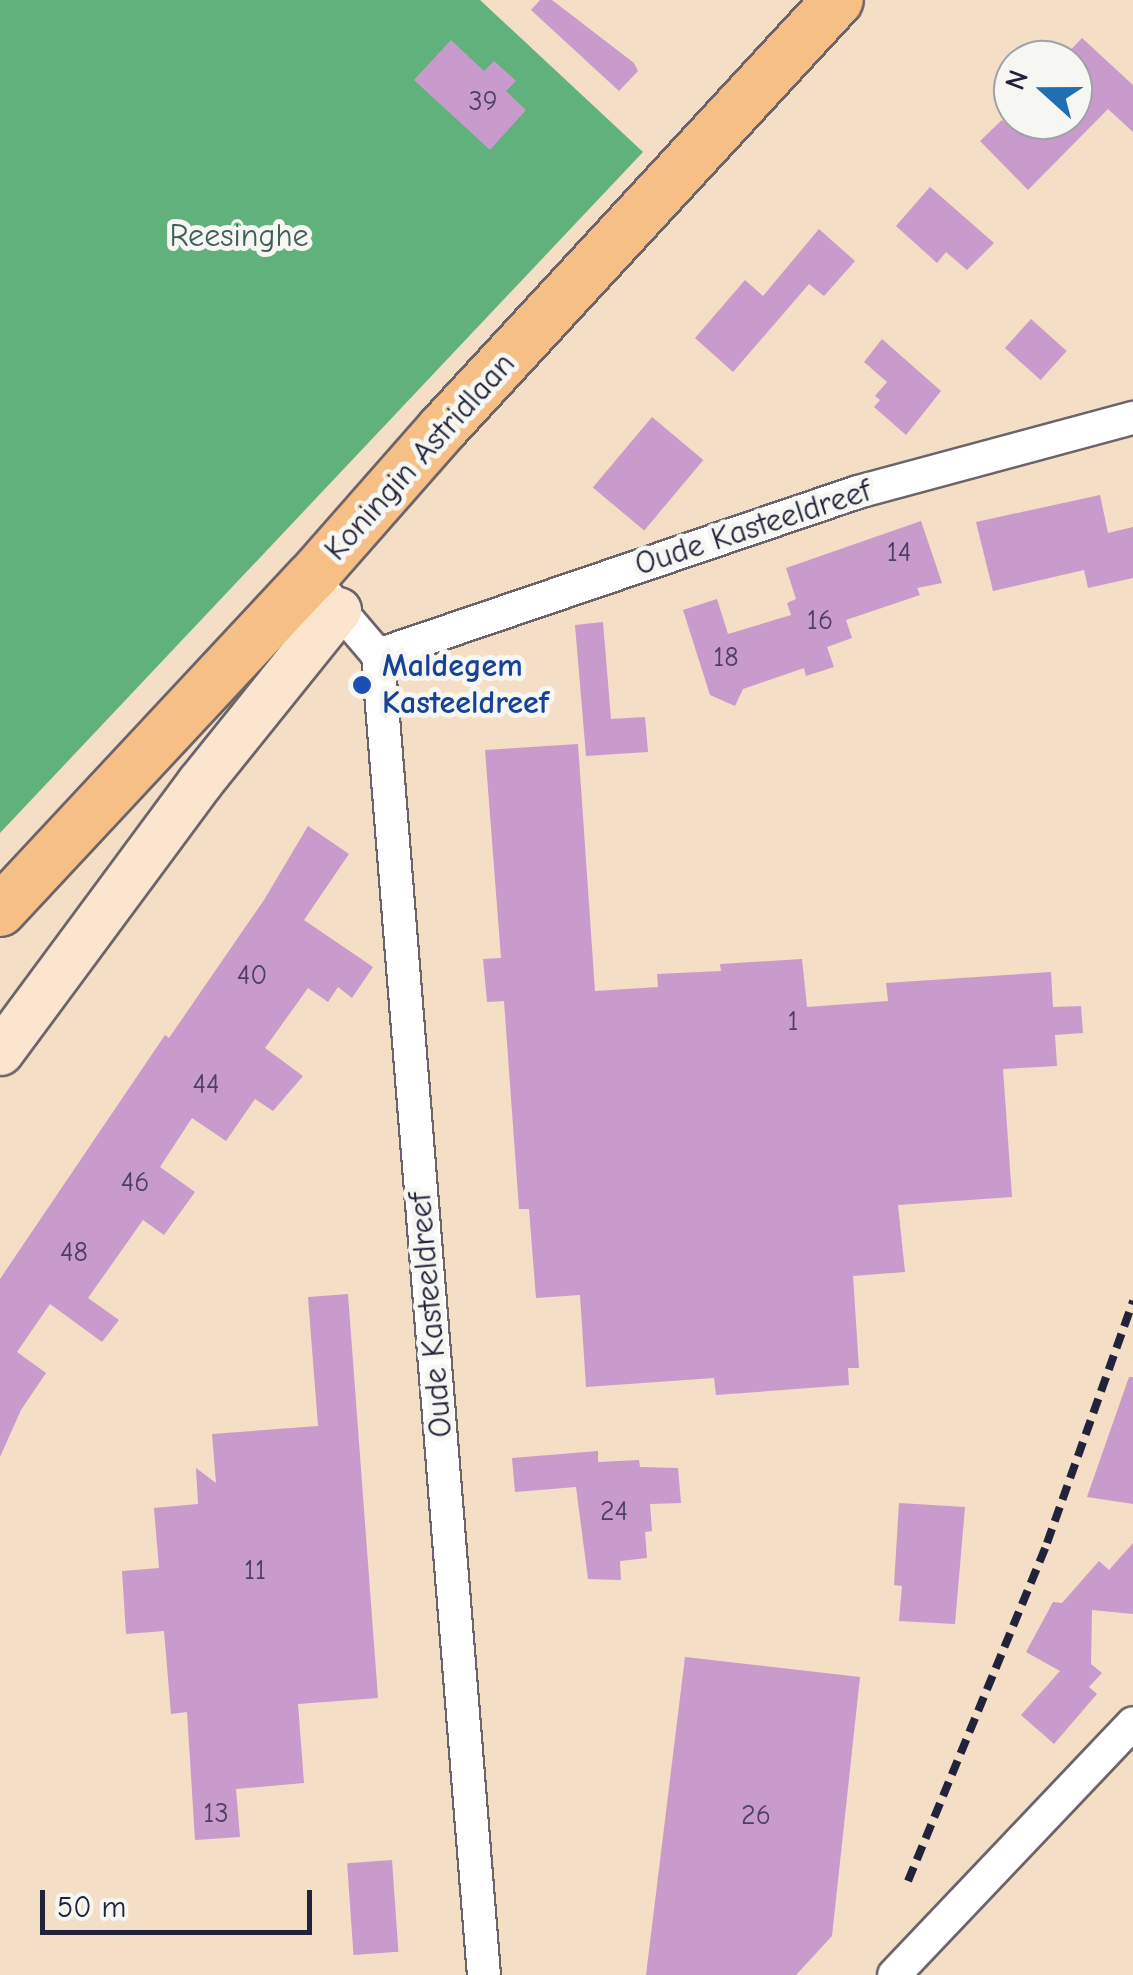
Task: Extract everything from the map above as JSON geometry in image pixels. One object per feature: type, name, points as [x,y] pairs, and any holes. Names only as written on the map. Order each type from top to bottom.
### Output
[{"type":"main road","name":"Koningin Astridlaan","points":[[0,1052],[199,783],[325,594],[443,428],[838,0]]},
{"type":"main road","name":"Koningin Astridlaan","points":[[0,912],[325,594]]},
{"type":"street","name":"Oude Kasteeldreef","points":[[484,1975],[378,654],[858,492],[1133,418]]},
{"type":"street","points":[[325,594],[378,654]]},
{"type":"street","points":[[894,1975],[1133,1723]]},
{"type":"green space","name":"Reesinghe","points":[[0,0],[480,0],[643,152],[0,833]]},
{"type":"building","points":[[540,0],[552,0],[634,63],[638,71],[619,91],[531,10]]},
{"type":"building","points":[[451,40],[484,71],[494,61],[516,81],[506,91],[526,110],[490,150],[414,80]]},
{"type":"building","points":[[1093,48],[1133,85],[1133,132],[1108,109],[1093,124]]},
{"type":"building","points":[[993,129],[993,140],[1077,140],[1028,190],[980,141]]},
{"type":"building","points":[[930,187],[994,243],[967,270],[946,252],[937,263],[896,226]]},
{"type":"building","points":[[819,229],[855,261],[824,296],[809,284],[733,372],[695,338],[745,280],[763,296]]},
{"type":"building","points":[[1031,319],[1067,351],[1041,380],[1005,348]]},
{"type":"building","points":[[882,339],[941,391],[906,435],[874,407],[880,400],[875,396],[887,382],[864,362]]},
{"type":"building","points":[[652,417],[703,460],[644,531],[593,487]]},
{"type":"building","points":[[1100,495],[1108,533],[1133,527],[1133,578],[1088,588],[1084,570],[993,591],[976,522]]},
{"type":"building","points":[[921,521],[942,583],[917,588],[920,595],[846,620],[852,638],[827,647],[834,667],[806,676],[804,668],[743,689],[735,706],[710,695],[683,610],[717,599],[728,634],[791,615],[787,603],[796,599],[786,568]]},
{"type":"building","points":[[603,622],[611,719],[645,717],[648,752],[586,756],[575,625]]},
{"type":"building","points":[[578,744],[595,991],[658,987],[657,974],[721,971],[720,964],[802,959],[807,1007],[888,1001],[886,983],[1051,972],[1053,1007],[1081,1006],[1083,1033],[1055,1035],[1057,1066],[1003,1069],[1012,1197],[898,1205],[905,1272],[853,1276],[859,1368],[848,1368],[849,1385],[716,1395],[714,1378],[586,1387],[580,1295],[536,1298],[529,1209],[519,1209],[504,1001],[487,1002],[483,959],[501,958],[485,750]]},
{"type":"building","points":[[308,826],[349,854],[304,920],[373,967],[352,998],[338,987],[328,1002],[308,988],[265,1048],[303,1076],[273,1111],[255,1099],[226,1141],[192,1118],[160,1167],[195,1192],[164,1235],[143,1220],[88,1298],[119,1320],[102,1342],[50,1304],[17,1352],[46,1373],[21,1410],[0,1457],[0,1279],[165,1035],[169,1038],[264,900]]},
{"type":"building","points":[[348,1294],[378,1698],[298,1704],[304,1783],[236,1789],[240,1837],[195,1840],[187,1712],[171,1714],[164,1631],[126,1634],[122,1571],[159,1568],[154,1508],[198,1504],[196,1468],[216,1483],[212,1434],[318,1426],[308,1297]]},
{"type":"building","points":[[1129,1377],[1133,1377],[1133,1504],[1087,1497]]},
{"type":"building","points":[[598,1451],[598,1462],[639,1460],[640,1467],[678,1468],[681,1503],[650,1504],[652,1531],[645,1532],[647,1558],[620,1561],[621,1580],[588,1579],[576,1487],[515,1492],[512,1458]]},
{"type":"building","points":[[899,1503],[965,1507],[955,1624],[899,1621],[902,1586],[894,1585]]},
{"type":"building","points":[[1133,1543],[1133,1614],[1092,1610],[1091,1664],[1102,1673],[1089,1687],[1097,1694],[1054,1744],[1021,1715],[1060,1671],[1026,1652],[1053,1602],[1062,1603],[1099,1561],[1109,1570]]},
{"type":"building","points":[[685,1657],[860,1677],[832,1936],[796,1975],[646,1975]]},
{"type":"building","points":[[392,1860],[398,1952],[354,1955],[347,1863]]},
{"type":"railway","points":[[908,1881],[1047,1543],[1133,1301]]},
{"type":"place","name":"Maldegem Kasteeldreef","points":[[362,685]]}]
